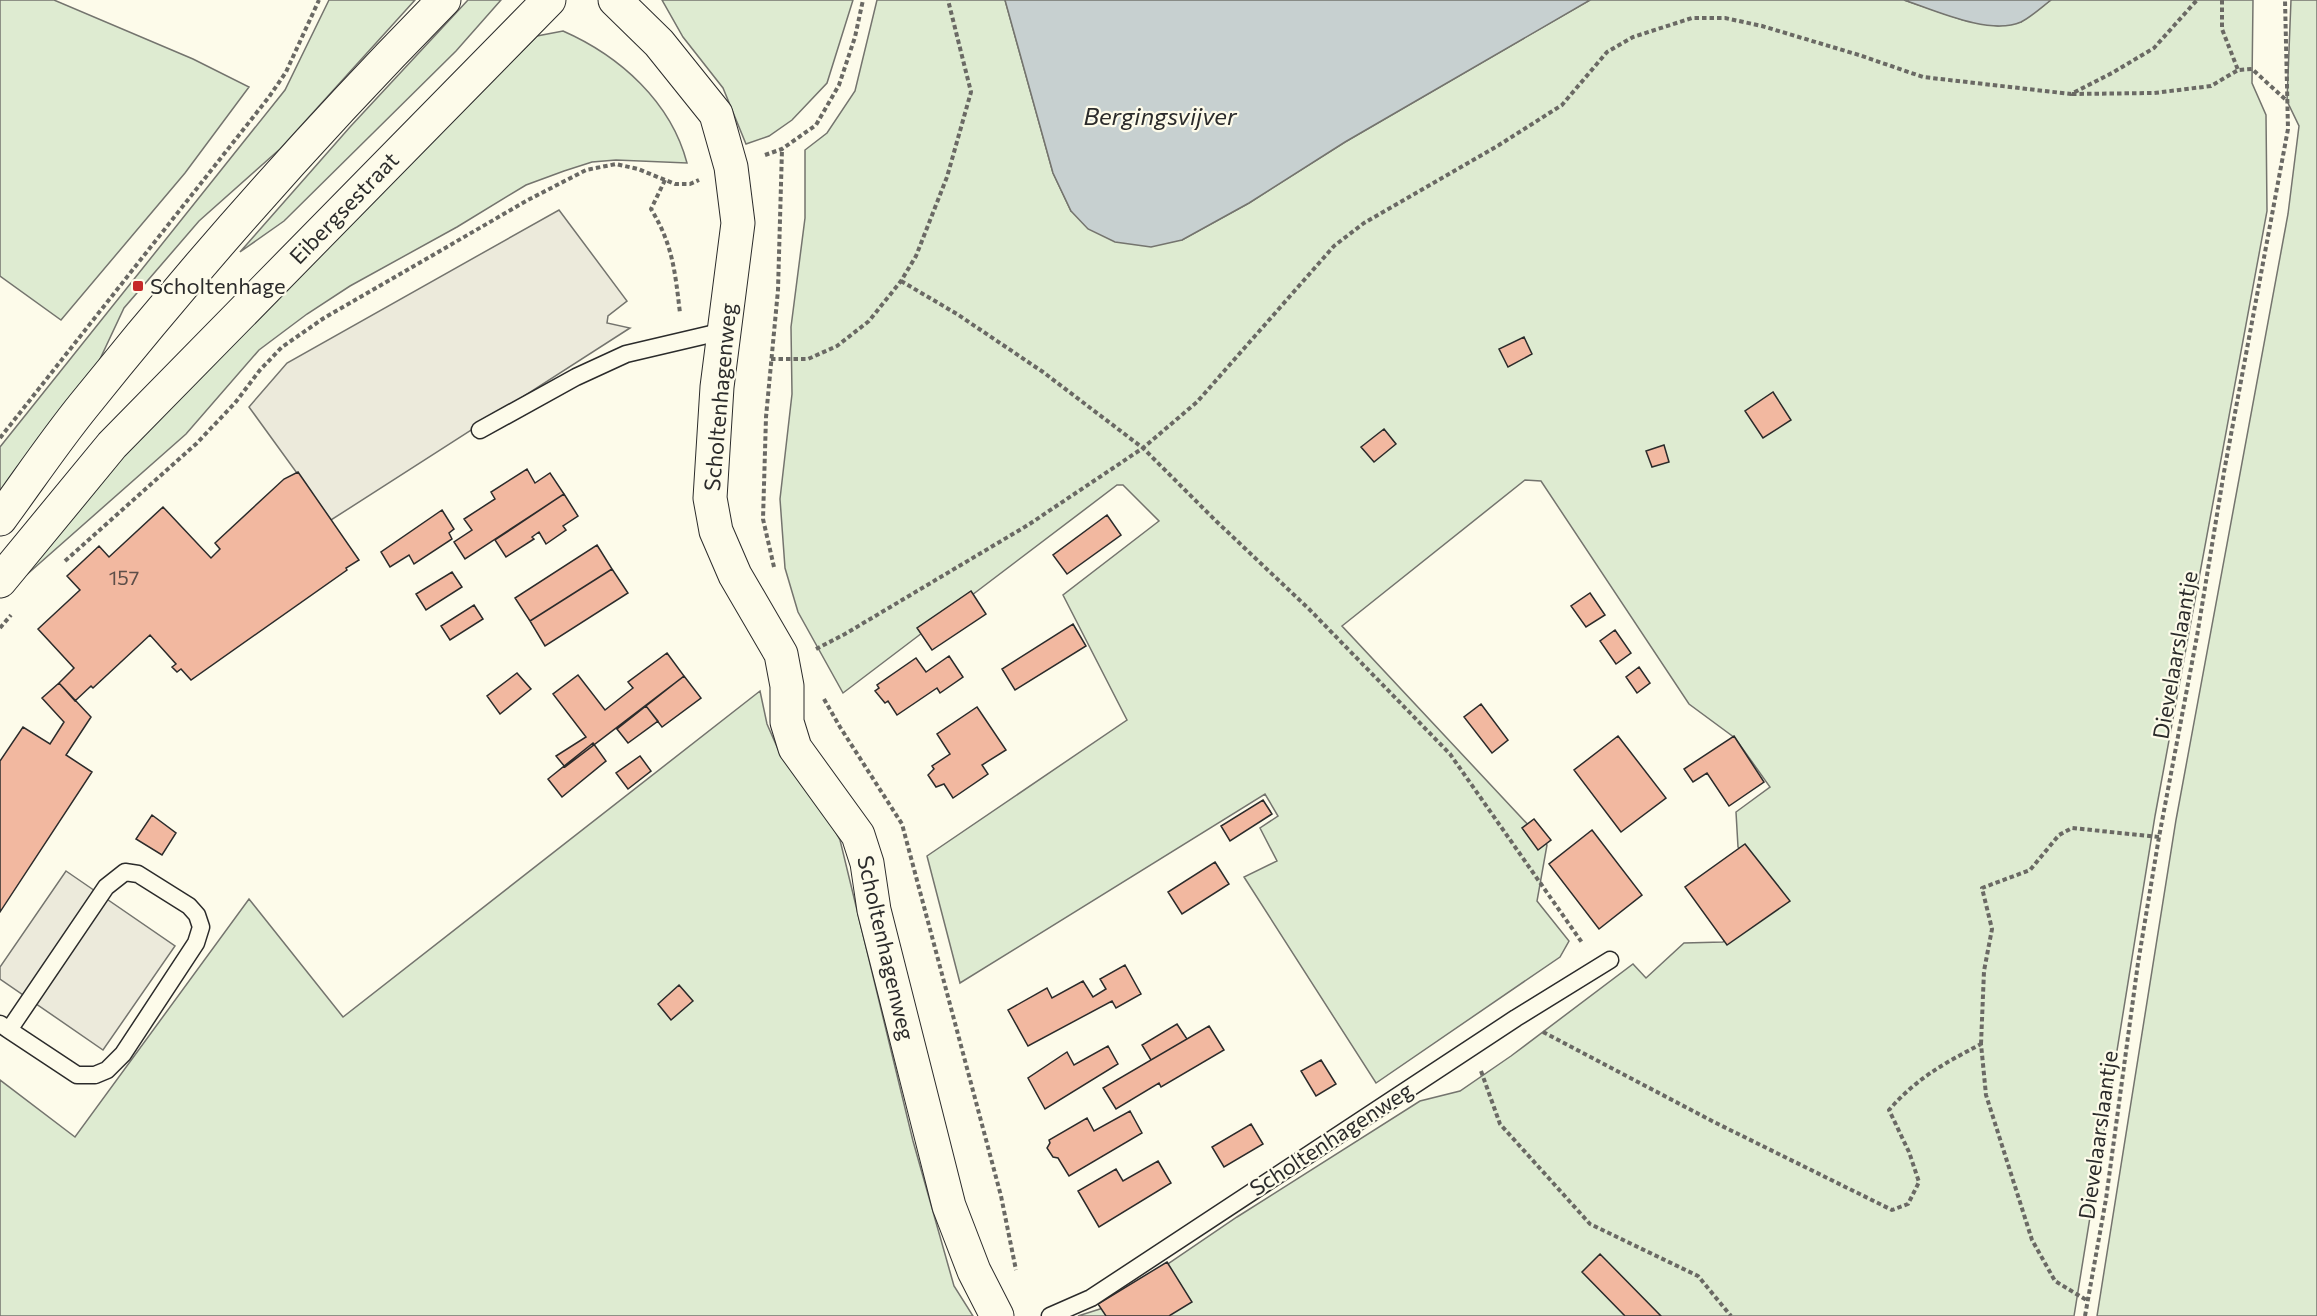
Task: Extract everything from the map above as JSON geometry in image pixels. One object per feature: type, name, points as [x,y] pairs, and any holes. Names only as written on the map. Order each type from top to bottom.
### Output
[{"type":"main road","points":[[0,519],[83,406],[220,242],[355,90],[444,0]]},
{"type":"main road","name":"Eibergsestraat","points":[[0,581],[112,445],[549,0]]},
{"type":"main road","name":"Scholtenhagenweg","points":[[615,0],[659,43],[716,114],[731,167],[738,223],[717,387],[710,498],[716,531],[735,575],[781,654],[787,686],[787,722],[795,748],[858,835],[867,863],[874,910],[950,1206],[974,1271],[997,1316]]},
{"type":"lane","points":[[480,430],[576,377],[626,354],[724,331]]},
{"type":"lane","points":[[125,872],[138,873],[189,906],[197,915],[201,927],[196,942],[123,1054],[107,1070],[95,1075],[77,1075],[5,1027],[106,887],[125,872]]},
{"type":"lane","name":"Scholtenhagenweg","points":[[1050,1316],[1091,1298],[1472,1046],[1605,964]]},
{"type":"path","points":[[0,438],[268,98],[286,72],[319,0]]},
{"type":"path","points":[[863,0],[855,37],[839,85],[816,125],[782,149],[778,290],[771,359],[808,359],[837,346],[869,321],[901,281],[916,255],[947,177],[971,93],[948,0]]},
{"type":"path","points":[[2071,94],[2154,48],[2197,0]]},
{"type":"path","points":[[2222,0],[2222,28],[2238,70]]},
{"type":"path","name":"Dievelaarslaantje","points":[[2085,1316],[2106,1199],[2138,963],[2159,837],[2288,129],[2285,0]]},
{"type":"path","points":[[808,653],[845,634],[1009,536],[1143,448],[1197,402],[1334,246],[1364,223],[1499,145],[1562,105],[1607,52],[1633,37],[1692,18],[1725,18],[1762,26],[1923,77],[2071,94],[2154,93],[2211,86],[2238,70],[2252,69],[2286,100]]},
{"type":"path","points":[[63,564],[196,444],[235,403],[260,370],[282,347],[324,318],[528,200],[586,170],[616,164],[638,169],[675,184],[690,184],[731,167]]},
{"type":"path","points":[[665,180],[651,209],[663,228],[674,259],[684,340]]},
{"type":"path","points":[[901,281],[957,314],[1043,372],[1143,448],[1309,609],[1450,754],[1556,903],[1605,964]]},
{"type":"path","points":[[0,628],[11,614]]},
{"type":"path","points":[[2088,1301],[2055,1281],[2032,1240],[1986,1095],[1981,1044],[1984,971],[1992,929],[1982,888],[2030,870],[2059,835],[2073,828],[2159,837]]},
{"type":"path","points":[[1516,1018],[1724,1127],[1892,1210],[1908,1204],[1919,1182],[1910,1152],[1888,1110],[1906,1090],[1938,1067],[1981,1044]]},
{"type":"path","points":[[1472,1046],[1500,1124],[1590,1224],[1698,1276],[1731,1316]]},
{"type":"green space","points":[[0,0],[54,0],[193,59],[249,87],[185,173],[61,320],[0,276]]},
{"type":"green space","points":[[329,0],[415,0],[280,149],[199,221],[124,308],[92,376],[0,493],[0,447],[285,90]]},
{"type":"green space","points":[[468,0],[501,0],[456,51],[284,221],[240,252],[350,127]]},
{"type":"green space","points":[[662,0],[853,0],[827,83],[792,120],[769,136],[746,144],[723,88],[683,37]]},
{"type":"green space","points":[[877,0],[1005,0],[1053,173],[1071,211],[1182,240],[1249,203],[1345,142],[1590,0],[1904,0],[1963,20],[1998,26],[2021,22],[2051,0],[2253,0],[2252,83],[2266,115],[2267,211],[2155,816],[2074,1316],[1078,1316],[1103,1308],[1237,1217],[1420,1101],[1460,1091],[1511,1056],[1633,964],[1646,978],[1684,943],[1723,942],[1778,889],[1738,847],[1736,812],[1770,787],[1735,738],[1689,704],[1541,481],[1525,480],[1342,626],[1547,845],[1537,901],[1569,941],[1560,957],[1376,1083],[1244,877],[1277,861],[1260,828],[1278,816],[1265,794],[960,983],[927,856],[1127,720],[1063,595],[1159,521],[1123,485],[1117,485],[843,693],[798,612],[785,568],[780,499],[792,394],[791,327],[805,218],[805,150],[827,133],[855,91]]},
{"type":"green space","points":[[2291,0],[2317,0],[2317,1316],[2097,1316],[2176,820],[2288,214],[2299,126],[2287,101]]},
{"type":"green space","points":[[563,31],[584,41],[623,68],[656,101],[669,120],[687,163],[616,160],[592,162],[564,171],[526,185],[457,227],[350,286],[307,314],[259,350],[186,434],[15,585],[79,502],[160,416],[537,36]]},
{"type":"green space","points":[[760,691],[767,724],[782,758],[819,803],[840,840],[913,1141],[954,1286],[973,1316],[0,1316],[0,1080],[75,1137],[249,899],[343,1017]]},
{"type":"shaded area","points":[[559,210],[627,301],[608,316],[607,323],[630,328],[331,520],[249,407],[287,363]]},
{"type":"shaded area","points":[[66,871],[175,946],[103,1050],[0,979],[0,967]]},
{"type":"water","name":"Bergingsvijver","points":[[1005,0],[1590,0],[1345,142],[1249,203],[1182,240],[1151,247],[1115,242],[1088,229],[1071,211],[1053,173]]},
{"type":"water","points":[[1904,0],[2051,0],[2021,22],[1994,26],[1962,20]]},
{"type":"building","points":[[1524,337],[1532,354],[1508,367],[1499,349]]},
{"type":"building","points":[[1773,392],[1791,420],[1763,438],[1745,411]]},
{"type":"building","points":[[1384,429],[1396,444],[1374,462],[1361,447]]},
{"type":"building","points":[[1664,445],[1669,462],[1652,467],[1646,451]]},
{"type":"building","points":[[527,469],[535,483],[550,473],[564,494],[465,559],[454,542],[472,530],[464,519],[495,499],[491,492]]},
{"type":"building","points":[[298,472],[359,560],[191,680],[181,669],[177,672],[172,667],[176,664],[150,635],[93,688],[91,686],[75,701],[59,683],[74,668],[38,629],[80,590],[67,576],[99,546],[109,557],[163,507],[211,558],[220,549],[215,543],[284,479]]},
{"type":"building","points":[[564,494],[578,516],[563,526],[566,530],[546,544],[539,532],[532,537],[534,539],[506,557],[495,540]]},
{"type":"building","points":[[442,510],[454,529],[449,533],[452,539],[414,564],[409,555],[390,567],[381,552]]},
{"type":"building","points":[[1107,515],[1121,535],[1067,574],[1053,555]]},
{"type":"building","points":[[597,545],[612,569],[530,621],[515,598]]},
{"type":"building","points":[[612,569],[628,593],[545,646],[530,621]]},
{"type":"building","points":[[452,572],[462,587],[426,610],[416,594]]},
{"type":"building","points":[[971,591],[986,614],[932,650],[917,628]]},
{"type":"building","points":[[1590,593],[1605,615],[1586,627],[1571,606]]},
{"type":"building","points":[[474,605],[483,619],[450,640],[441,626]]},
{"type":"building","points":[[1073,624],[1086,646],[1015,690],[1002,669]]},
{"type":"building","points":[[1615,630],[1631,653],[1616,664],[1600,641]]},
{"type":"building","points":[[667,653],[684,676],[565,767],[556,756],[586,737],[553,694],[578,675],[605,710],[633,688],[628,682]]},
{"type":"building","points":[[949,656],[963,677],[940,693],[937,688],[897,715],[888,701],[885,703],[875,691],[879,688],[877,685],[916,658],[926,672]]},
{"type":"building","points":[[1639,667],[1650,683],[1637,693],[1626,677]]},
{"type":"building","points":[[517,673],[531,689],[500,714],[487,696]]},
{"type":"building","points":[[684,676],[701,698],[662,727],[646,706]]},
{"type":"building","points":[[59,683],[91,717],[66,755],[92,772],[0,912],[0,761],[23,727],[50,744],[64,722],[42,698]]},
{"type":"building","points":[[1481,704],[1508,740],[1492,753],[1464,717]]},
{"type":"building","points":[[646,706],[658,721],[628,743],[617,729]]},
{"type":"building","points":[[977,707],[1006,750],[982,765],[988,774],[953,798],[944,784],[936,787],[928,775],[934,769],[932,766],[950,754],[937,734]]},
{"type":"building","points":[[1618,736],[1666,798],[1621,832],[1574,770]]},
{"type":"building","points":[[1734,736],[1764,782],[1729,806],[1707,773],[1693,782],[1684,769]]},
{"type":"building","points":[[593,743],[606,761],[562,797],[548,779]]},
{"type":"building","points":[[640,756],[651,771],[628,789],[616,773]]},
{"type":"building","points":[[1263,800],[1272,814],[1230,841],[1221,826]]},
{"type":"building","points":[[152,815],[176,833],[162,855],[136,839]]},
{"type":"building","points":[[1534,819],[1551,840],[1538,850],[1522,828]]},
{"type":"building","points":[[1592,830],[1642,895],[1599,929],[1549,864]]},
{"type":"building","points":[[1745,844],[1790,901],[1727,945],[1685,887]]},
{"type":"building","points":[[1215,862],[1229,884],[1182,914],[1168,892]]},
{"type":"building","points":[[1125,965],[1141,994],[1116,1008],[1112,1001],[1028,1046],[1008,1010],[1047,988],[1052,998],[1083,981],[1093,997],[1106,989],[1100,979]]},
{"type":"building","points":[[679,985],[693,1001],[671,1020],[658,1004]]},
{"type":"building","points":[[1177,1024],[1187,1039],[1151,1060],[1142,1045]]},
{"type":"building","points":[[1209,1026],[1224,1050],[1161,1087],[1159,1083],[1116,1109],[1103,1088]]},
{"type":"building","points":[[1108,1046],[1118,1064],[1045,1109],[1028,1078],[1067,1052],[1074,1065]]},
{"type":"building","points":[[1321,1060],[1336,1084],[1316,1096],[1301,1071]]},
{"type":"building","points":[[1130,1111],[1142,1133],[1069,1176],[1058,1158],[1053,1157],[1047,1148],[1049,1140],[1087,1118],[1094,1131]]},
{"type":"building","points":[[1251,1124],[1263,1144],[1224,1167],[1212,1147]]},
{"type":"building","points":[[1158,1161],[1171,1183],[1099,1227],[1078,1191],[1116,1169],[1123,1181]]},
{"type":"building","points":[[1600,1254],[1661,1316],[1625,1316],[1582,1272]]},
{"type":"building","points":[[1167,1262],[1192,1302],[1169,1316],[1106,1316],[1098,1304]]},
{"type":"place","name":"Scholtenhage","points":[[138,286]]}]
